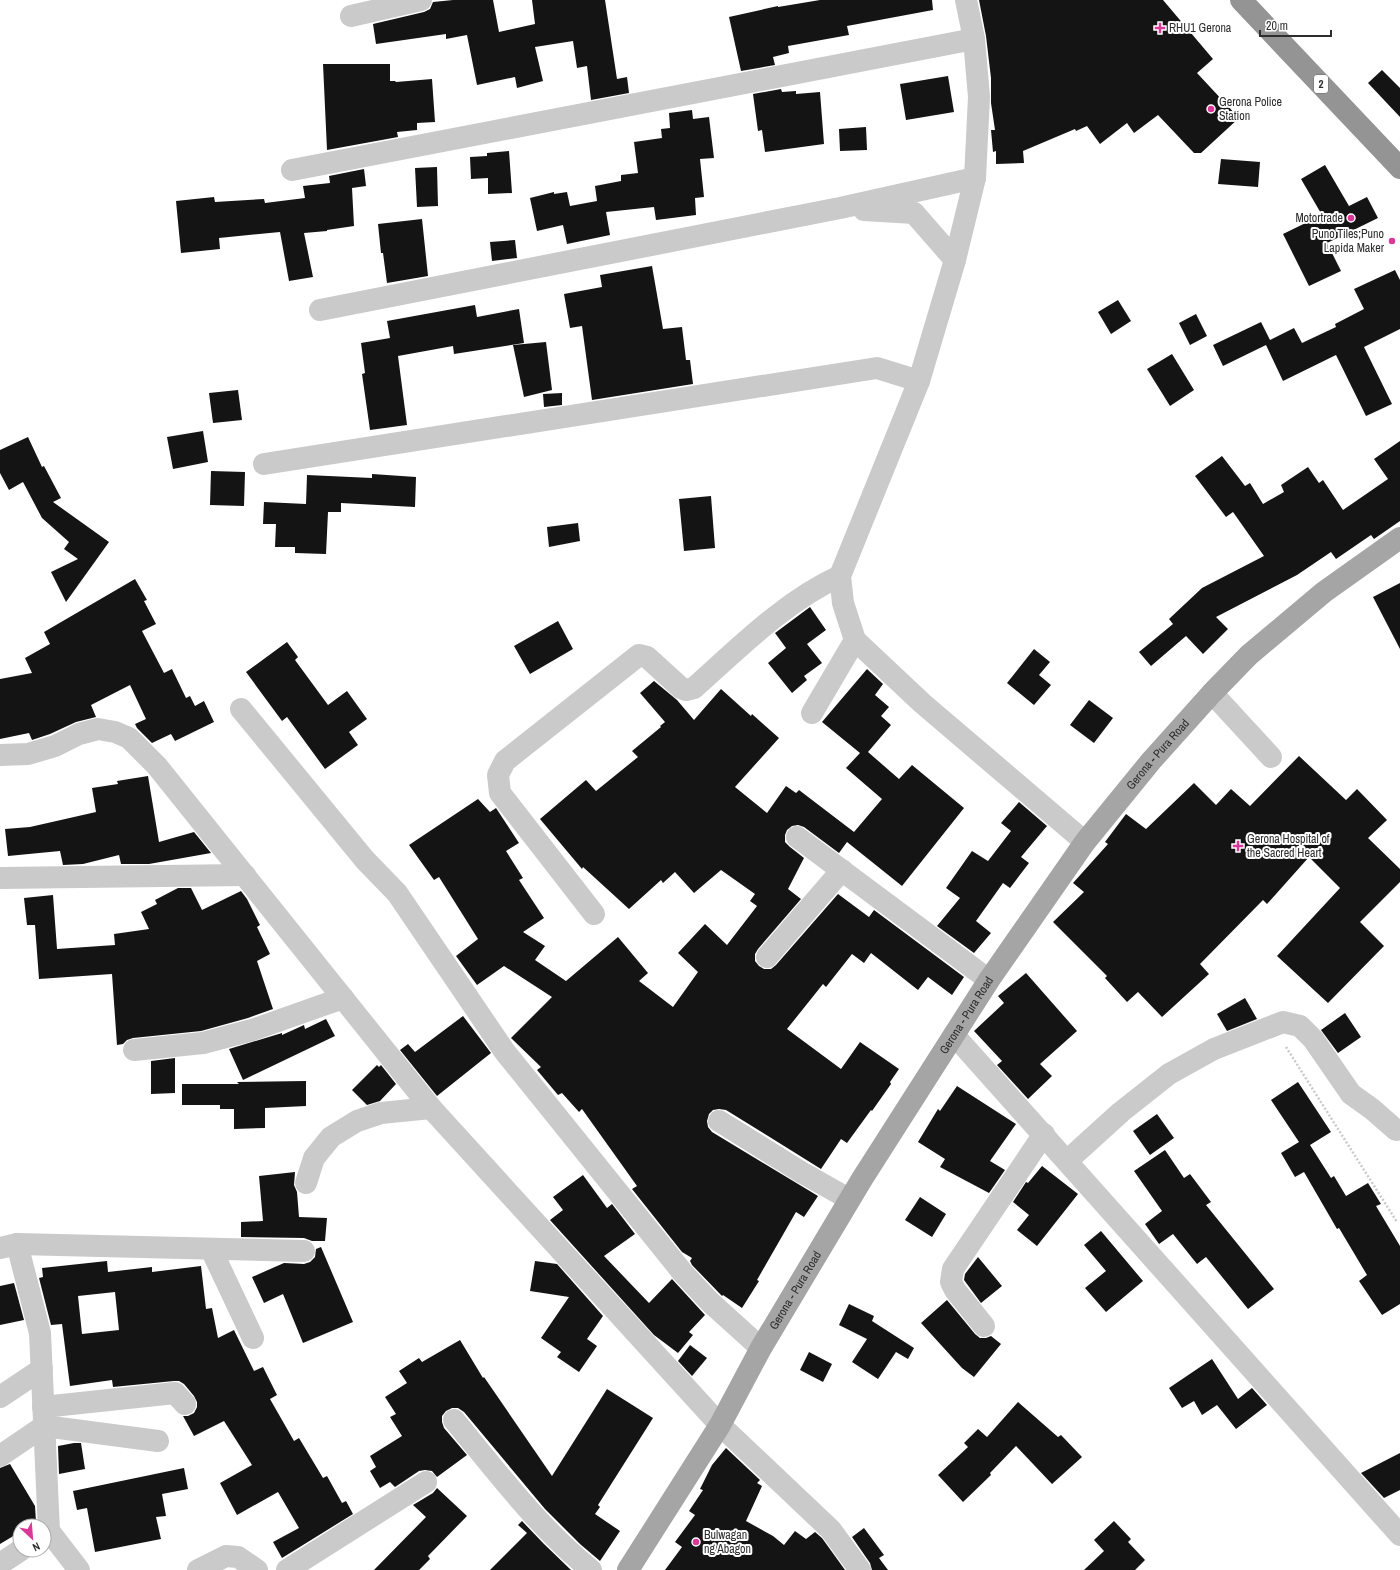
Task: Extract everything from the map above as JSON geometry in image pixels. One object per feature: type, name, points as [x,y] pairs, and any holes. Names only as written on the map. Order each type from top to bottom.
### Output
[{"type":"highway","name":"2","points":[[1241,0],[1400,168]]},
{"type":"main road","name":"Gerona - Pura Road","points":[[628,1570],[720,1425],[761,1348],[849,1199],[989,980],[1085,842],[1151,761],[1212,693],[1249,655],[1324,592],[1400,538]]},
{"type":"street","points":[[351,16],[421,0]]},
{"type":"street","points":[[966,0],[974,39],[979,96],[975,178],[955,260],[919,382],[840,576],[842,603],[855,640],[922,702],[1085,842]]},
{"type":"street","points":[[292,170],[974,39]]},
{"type":"street","points":[[320,310],[840,208],[975,178]]},
{"type":"street","points":[[840,208],[914,213],[955,260]]},
{"type":"street","points":[[264,464],[877,368],[919,382]]},
{"type":"street","points":[[594,914],[500,793],[498,775],[505,761],[639,655],[647,657],[681,688],[686,690],[694,688],[808,592],[840,576]]},
{"type":"street","points":[[812,713],[855,640]]},
{"type":"street","points":[[1212,693],[1272,757]]},
{"type":"street","points":[[241,709],[365,860],[397,893],[505,1052],[683,1273],[710,1302],[761,1348]]},
{"type":"street","points":[[0,755],[28,754],[54,746],[79,734],[98,729],[115,732],[129,738],[157,766],[431,1108],[720,1425],[831,1530],[860,1570]]},
{"type":"street","points":[[796,837],[989,980]]},
{"type":"street","points":[[767,957],[842,870]]},
{"type":"street","points":[[0,878],[245,875]]},
{"type":"street","points":[[134,1050],[203,1043],[252,1030],[343,998]]},
{"type":"street","points":[[1067,1161],[1121,1112],[1169,1074],[1214,1049],[1283,1022],[1300,1026],[1313,1039],[1351,1094],[1372,1109],[1396,1130]]},
{"type":"street","points":[[954,1035],[1044,1134],[1400,1536]]},
{"type":"street","points":[[306,1183],[314,1158],[331,1137],[357,1121],[381,1113],[431,1108]]},
{"type":"street","points":[[719,1121],[801,1172],[849,1199]]},
{"type":"street","points":[[984,1326],[955,1290],[951,1282],[953,1269],[1044,1134]]},
{"type":"street","points":[[47,1518],[40,1333],[9,1246],[304,1251]]},
{"type":"street","points":[[211,1249],[253,1338]]},
{"type":"street","points":[[0,1397],[42,1369]]},
{"type":"street","points":[[0,1456],[44,1417],[175,1393],[185,1404]]},
{"type":"street","points":[[44,1417],[158,1441]]},
{"type":"street","points":[[454,1420],[530,1512],[573,1556],[591,1570]]},
{"type":"street","points":[[287,1570],[426,1482]]},
{"type":"street","points":[[52,1539],[79,1570]]},
{"type":"street","points":[[0,1564],[12,1556]]},
{"type":"street","points":[[198,1570],[226,1556],[238,1557],[257,1570]]},
{"type":"path","points":[[1273,1026],[1397,1222]]},
{"type":"building","points":[[453,0],[493,0],[499,32],[535,24],[532,0],[605,0],[617,79],[627,77],[629,93],[591,100],[587,66],[577,68],[573,41],[535,47],[543,81],[517,88],[515,77],[477,85],[467,35],[446,39],[446,34],[376,44],[373,24],[424,12],[430,9],[433,2]]},
{"type":"building","points":[[820,0],[932,0],[933,10],[847,26],[849,35],[788,46],[789,53],[773,57],[775,65],[741,71],[729,17],[778,6]]},
{"type":"building","points":[[979,0],[1163,0],[1213,59],[1197,73],[1239,118],[1201,153],[1194,153],[1158,115],[1134,133],[1127,123],[1100,144],[1087,126],[1076,131],[1075,129],[1023,151],[1024,163],[996,164],[996,151],[993,152],[991,130],[995,130],[991,103],[991,78],[986,36]]},
{"type":"building","points":[[323,64],[390,64],[390,81],[396,82],[432,79],[435,122],[417,123],[417,130],[397,132],[398,137],[327,150]]},
{"type":"building","points":[[1382,70],[1400,88],[1400,117],[1368,83]]},
{"type":"building","points":[[948,76],[954,112],[906,120],[900,84]]},
{"type":"building","points":[[781,89],[782,92],[796,91],[796,94],[820,92],[824,144],[765,152],[762,130],[758,131],[753,94]]},
{"type":"building","points":[[692,110],[693,119],[709,117],[714,158],[700,159],[704,197],[695,198],[696,215],[656,220],[654,207],[606,212],[610,235],[567,244],[563,225],[537,231],[530,198],[554,192],[554,194],[567,192],[570,206],[597,201],[595,186],[621,181],[621,175],[638,173],[634,142],[662,138],[661,129],[670,128],[669,113]]},
{"type":"building","points":[[866,127],[867,150],[840,151],[839,129]]},
{"type":"building","points":[[509,151],[512,193],[488,194],[488,178],[471,179],[470,157],[487,156],[487,153]]},
{"type":"building","points":[[1221,159],[1260,162],[1258,187],[1218,184]]},
{"type":"building","points":[[1325,165],[1349,206],[1367,197],[1378,218],[1327,243],[1341,271],[1309,286],[1283,234],[1322,215],[1301,179]]},
{"type":"building","points":[[437,167],[438,206],[417,207],[415,168]]},
{"type":"building","points":[[364,169],[366,186],[352,188],[354,226],[327,231],[304,233],[313,277],[289,281],[280,232],[219,238],[220,249],[181,253],[176,201],[214,197],[215,202],[264,199],[265,203],[305,198],[303,186],[330,183],[329,176]]},
{"type":"building","points":[[422,219],[428,276],[387,283],[383,253],[381,253],[378,224]]},
{"type":"building","points":[[515,240],[517,258],[492,261],[490,242]]},
{"type":"building","points":[[652,266],[663,329],[682,327],[686,360],[690,360],[693,384],[592,400],[582,326],[570,328],[564,294],[602,287],[600,275]]},
{"type":"building","points":[[1395,270],[1400,280],[1400,329],[1364,347],[1392,404],[1366,416],[1336,355],[1283,381],[1266,345],[1223,366],[1213,345],[1261,322],[1270,340],[1294,328],[1302,343],[1336,327],[1335,324],[1364,309],[1354,289]]},
{"type":"building","points":[[1118,300],[1131,321],[1111,334],[1098,312]]},
{"type":"building","points":[[475,305],[477,317],[519,309],[524,343],[454,354],[453,346],[398,356],[407,425],[370,430],[362,374],[365,373],[361,343],[390,338],[387,321]]},
{"type":"building","points":[[1196,314],[1207,336],[1190,345],[1179,323]]},
{"type":"building","points":[[546,342],[552,390],[524,397],[513,345]]},
{"type":"building","points":[[1172,354],[1194,390],[1170,406],[1147,369]]},
{"type":"building","points":[[238,390],[242,420],[213,423],[209,393]]},
{"type":"building","points":[[562,393],[562,405],[544,407],[543,394]]},
{"type":"building","points":[[203,431],[208,462],[173,469],[167,437]]},
{"type":"building","points":[[28,437],[42,467],[44,466],[61,498],[53,502],[109,542],[66,602],[51,572],[78,559],[64,549],[69,542],[42,518],[23,482],[9,490],[0,473],[0,450]]},
{"type":"building","points":[[1400,441],[1400,521],[1374,539],[1371,535],[1336,559],[1331,552],[1297,575],[1216,617],[1228,629],[1203,654],[1186,636],[1151,666],[1139,652],[1173,624],[1169,619],[1202,588],[1264,556],[1233,512],[1226,517],[1195,476],[1222,456],[1245,486],[1250,483],[1263,504],[1284,492],[1281,485],[1308,467],[1319,483],[1323,480],[1343,510],[1388,479],[1374,459]]},
{"type":"building","points":[[211,471],[245,472],[244,506],[210,505]]},
{"type":"building","points":[[372,474],[416,477],[415,507],[341,503],[341,512],[328,512],[326,554],[295,553],[295,547],[275,547],[276,524],[263,524],[264,502],[306,504],[307,475],[372,478]]},
{"type":"building","points":[[711,496],[715,548],[684,551],[679,499]]},
{"type":"building","points":[[578,523],[580,541],[549,547],[547,527]]},
{"type":"building","points":[[135,579],[147,600],[144,601],[156,624],[142,631],[164,673],[172,669],[186,698],[190,696],[195,706],[204,701],[214,722],[175,741],[171,734],[152,743],[135,724],[146,719],[130,685],[91,705],[96,717],[76,722],[50,734],[32,740],[29,733],[0,739],[0,679],[32,673],[25,658],[50,644],[44,632]]},
{"type":"building","points":[[1400,583],[1400,649],[1373,597]]},
{"type":"building","points":[[810,607],[826,630],[807,644],[822,663],[804,676],[807,680],[792,693],[768,663],[786,648],[775,633]]},
{"type":"building","points":[[558,621],[573,649],[530,674],[514,646]]},
{"type":"building","points":[[287,642],[298,657],[295,660],[328,705],[347,691],[367,719],[349,732],[358,745],[325,769],[287,717],[282,721],[246,672]]},
{"type":"building","points":[[1034,649],[1050,662],[1039,675],[1051,685],[1034,705],[1007,683]]},
{"type":"building","points":[[867,669],[883,684],[875,695],[889,707],[881,716],[891,725],[868,752],[899,779],[912,765],[964,808],[902,886],[847,842],[839,853],[804,827],[798,825],[792,826],[787,830],[785,842],[804,858],[788,889],[801,899],[758,949],[755,954],[755,961],[764,969],[771,969],[776,965],[838,894],[869,917],[874,910],[964,977],[952,995],[928,977],[918,990],[871,953],[864,963],[852,954],[826,987],[823,984],[787,1029],[841,1069],[860,1042],[899,1069],[890,1082],[891,1084],[872,1111],[871,1110],[847,1143],[841,1139],[821,1169],[726,1110],[713,1110],[709,1114],[707,1121],[708,1127],[712,1132],[818,1196],[804,1217],[796,1212],[757,1280],[759,1281],[742,1308],[723,1295],[722,1296],[692,1265],[690,1261],[692,1258],[682,1252],[632,1189],[637,1186],[582,1109],[579,1112],[562,1093],[558,1095],[537,1070],[541,1067],[511,1038],[552,997],[504,966],[477,985],[456,956],[478,939],[439,877],[434,880],[409,845],[478,799],[490,812],[496,808],[519,843],[506,851],[523,878],[519,880],[544,918],[523,932],[545,946],[535,960],[566,981],[618,937],[648,973],[639,981],[673,1007],[698,972],[678,953],[705,924],[727,945],[757,906],[750,901],[755,894],[721,870],[694,893],[675,872],[663,883],[661,880],[629,909],[583,867],[582,869],[540,819],[586,780],[596,791],[638,757],[632,751],[665,722],[640,693],[654,681],[677,700],[694,720],[721,689],[751,716],[752,714],[779,738],[735,787],[767,813],[786,786],[796,793],[799,790],[854,832],[882,799],[846,768],[860,753],[822,722]]},
{"type":"building","points":[[1089,700],[1113,718],[1094,743],[1070,725]]},
{"type":"building","points":[[1299,756],[1346,800],[1357,789],[1387,820],[1368,838],[1400,869],[1400,882],[1360,922],[1384,946],[1328,1003],[1277,956],[1340,888],[1309,857],[1267,904],[1263,900],[1200,964],[1209,974],[1162,1017],[1138,992],[1127,1002],[1105,978],[1107,976],[1053,922],[1084,892],[1073,883],[1108,844],[1105,842],[1126,814],[1146,829],[1194,783],[1216,805],[1231,789],[1250,806]]},
{"type":"building","points":[[148,776],[159,842],[194,832],[211,853],[149,864],[121,864],[119,855],[83,864],[63,865],[60,851],[8,856],[5,829],[30,827],[96,812],[92,788],[118,784],[117,781]]},
{"type":"building","points":[[1019,802],[1047,826],[1021,857],[1029,863],[1010,888],[1003,883],[976,921],[991,933],[974,953],[937,926],[960,898],[946,888],[972,851],[988,861],[1011,831],[1001,823]]},
{"type":"building","points":[[178,888],[191,888],[202,910],[241,891],[247,899],[260,925],[257,927],[270,954],[257,961],[273,1009],[248,1018],[201,1031],[133,1038],[127,1040],[123,1044],[117,1045],[112,974],[39,979],[35,925],[27,925],[24,898],[53,895],[57,949],[115,945],[114,934],[149,929],[141,912],[157,904],[155,900]]},
{"type":"building","points":[[1026,973],[1077,1031],[1040,1064],[1052,1076],[1028,1099],[997,1065],[1002,1061],[974,1031],[1004,1003],[998,996]]},
{"type":"building","points":[[1245,998],[1257,1019],[1227,1031],[1217,1014]]},
{"type":"building","points":[[1345,1013],[1361,1037],[1338,1053],[1321,1030]]},
{"type":"building","points":[[463,1016],[491,1053],[437,1096],[400,1050],[408,1044],[415,1052]]},
{"type":"building","points":[[326,1019],[335,1036],[243,1080],[229,1049],[282,1033],[282,1035],[304,1025],[305,1029]]},
{"type":"building","points":[[175,1058],[175,1093],[151,1094],[151,1061]]},
{"type":"building","points":[[377,1065],[379,1067],[381,1065],[396,1084],[380,1101],[367,1105],[352,1090]]},
{"type":"building","points":[[306,1081],[306,1106],[265,1108],[265,1128],[234,1129],[234,1109],[220,1109],[220,1105],[182,1105],[182,1084],[239,1084],[237,1082]]},
{"type":"building","points":[[1298,1082],[1331,1132],[1310,1145],[1331,1178],[1334,1176],[1346,1196],[1368,1183],[1381,1204],[1376,1206],[1400,1246],[1400,1304],[1382,1315],[1359,1281],[1367,1275],[1339,1228],[1337,1229],[1304,1172],[1295,1177],[1281,1153],[1299,1142],[1271,1100]]},
{"type":"building","points":[[957,1086],[1016,1124],[990,1161],[1005,1170],[989,1193],[940,1167],[945,1159],[918,1142],[938,1109],[940,1111]]},
{"type":"building","points":[[1157,1114],[1174,1138],[1150,1155],[1133,1131]]},
{"type":"building","points":[[1165,1150],[1184,1178],[1190,1174],[1211,1202],[1206,1205],[1274,1289],[1248,1309],[1206,1257],[1197,1264],[1173,1234],[1159,1244],[1145,1224],[1162,1211],[1134,1171]]},
{"type":"building","points":[[1042,1166],[1078,1194],[1037,1246],[1017,1230],[1029,1215],[1013,1202],[1026,1182],[1028,1183]]},
{"type":"building","points":[[295,1172],[294,1185],[297,1192],[299,1217],[327,1218],[325,1241],[312,1241],[304,1238],[241,1237],[241,1222],[263,1221],[259,1176]]},
{"type":"building","points":[[583,1175],[607,1208],[612,1204],[635,1234],[604,1256],[649,1303],[672,1279],[705,1315],[689,1332],[693,1335],[678,1353],[654,1335],[550,1220],[563,1210],[553,1197]]},
{"type":"building","points":[[920,1197],[946,1214],[932,1237],[905,1220]]},
{"type":"building","points":[[1101,1231],[1143,1281],[1106,1312],[1085,1288],[1106,1271],[1084,1245]]},
{"type":"building","points":[[321,1247],[353,1322],[303,1343],[283,1294],[264,1303],[252,1277],[284,1263],[304,1264],[310,1262],[315,1257],[316,1249]]},
{"type":"building","points":[[978,1257],[1002,1286],[981,1303],[964,1280],[965,1274]]},
{"type":"building","points":[[107,1261],[108,1272],[152,1267],[152,1272],[201,1266],[206,1309],[212,1308],[218,1338],[234,1330],[254,1371],[263,1367],[277,1395],[270,1399],[294,1441],[299,1438],[323,1478],[327,1476],[342,1503],[346,1501],[353,1514],[282,1558],[273,1542],[299,1528],[278,1492],[237,1515],[220,1483],[252,1465],[224,1421],[194,1436],[183,1416],[188,1416],[194,1413],[197,1407],[197,1402],[184,1384],[179,1381],[174,1381],[113,1387],[112,1380],[70,1386],[62,1324],[51,1325],[39,1278],[43,1277],[42,1268]],"holes":[[[115,1292],[119,1330],[82,1334],[78,1296]]]},
{"type":"building","points":[[535,1261],[557,1264],[603,1316],[587,1339],[597,1346],[579,1372],[557,1357],[561,1352],[541,1338],[569,1297],[530,1291]]},
{"type":"building","points":[[14,1283],[24,1320],[0,1325],[0,1286]]},
{"type":"building","points":[[947,1300],[975,1334],[980,1338],[991,1336],[1001,1344],[974,1377],[962,1368],[921,1323]]},
{"type":"building","points":[[849,1304],[874,1316],[872,1321],[914,1348],[908,1359],[896,1352],[878,1379],[852,1362],[867,1339],[839,1325]]},
{"type":"building","points":[[460,1340],[483,1378],[484,1377],[552,1476],[607,1389],[653,1418],[598,1505],[600,1507],[595,1514],[620,1531],[600,1561],[580,1544],[545,1509],[464,1412],[458,1408],[452,1408],[446,1411],[442,1416],[442,1422],[444,1428],[467,1455],[437,1477],[432,1471],[419,1471],[395,1487],[390,1482],[380,1488],[370,1471],[376,1467],[370,1456],[402,1436],[390,1417],[396,1414],[385,1397],[407,1383],[399,1371],[419,1358],[422,1362]]},
{"type":"building","points":[[690,1345],[707,1358],[692,1376],[678,1361]]},
{"type":"building","points":[[809,1352],[832,1364],[823,1382],[800,1370]]},
{"type":"building","points":[[1212,1359],[1238,1399],[1252,1388],[1267,1405],[1236,1429],[1217,1405],[1202,1415],[1194,1401],[1182,1408],[1169,1388]]},
{"type":"building","points":[[1018,1402],[1058,1437],[1061,1435],[1082,1457],[1052,1484],[1016,1446],[990,1473],[991,1475],[963,1502],[938,1475],[968,1447],[964,1443],[978,1429],[987,1437]]},
{"type":"building","points":[[81,1443],[85,1469],[59,1474],[58,1446]]},
{"type":"building","points":[[726,1448],[760,1480],[757,1483],[762,1486],[746,1521],[773,1536],[784,1545],[795,1531],[806,1539],[815,1532],[822,1538],[845,1570],[665,1570],[682,1547],[675,1542],[695,1515],[689,1511],[703,1490],[700,1489],[712,1465]]},
{"type":"building","points":[[1400,1453],[1400,1490],[1384,1498],[1361,1473]]},
{"type":"building","points":[[10,1464],[35,1506],[36,1518],[12,1518],[12,1537],[0,1544],[0,1468]]},
{"type":"building","points":[[184,1468],[188,1489],[162,1494],[166,1516],[156,1517],[161,1539],[95,1552],[87,1508],[77,1510],[73,1491]]},
{"type":"building","points":[[437,1488],[467,1516],[428,1556],[430,1559],[419,1570],[374,1570],[426,1517],[413,1505],[433,1493]]},
{"type":"building","points":[[522,1521],[571,1570],[490,1570],[527,1533],[518,1525]]},
{"type":"building","points":[[1114,1521],[1131,1539],[1128,1542],[1145,1560],[1135,1570],[1084,1570],[1104,1551],[1094,1540]]},
{"type":"building","points":[[864,1528],[884,1555],[879,1558],[888,1570],[872,1570],[870,1563],[852,1537]]},
{"type":"place","name":"RHU1 Gerona","points":[[1160,28]]},
{"type":"place","name":"Gerona Police Station","points":[[1211,109]]},
{"type":"place","name":"Motortrade","points":[[1351,218]]},
{"type":"place","name":"Puno Tiles;Puno Lapida Maker","points":[[1392,241]]},
{"type":"place","name":"Gerona Hospital of the Sacred Heart","points":[[1238,846]]},
{"type":"place","name":"Bulwagan ng Abagon","points":[[696,1542]]}]
